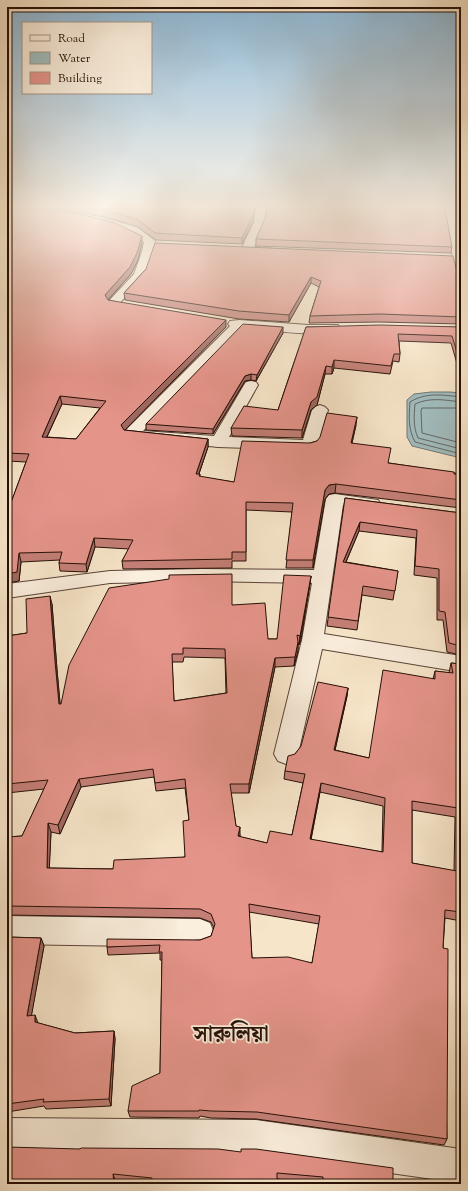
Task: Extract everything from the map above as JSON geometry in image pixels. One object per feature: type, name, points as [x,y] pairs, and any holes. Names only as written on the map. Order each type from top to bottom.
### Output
[{"type":"street","points":[[128,306],[113,303],[139,275],[143,264]]},
{"type":"street","points":[[320,410],[310,445],[218,442],[131,434],[232,323],[308,329],[348,328]]},
{"type":"street","points":[[218,442],[252,385]]},
{"type":"street","points":[[286,754],[313,640],[335,499],[390,506]]},
{"type":"street","points":[[7,591],[110,577],[202,575],[323,577]]},
{"type":"street","points":[[313,640],[461,664]]},
{"type":"street","points":[[7,930],[200,933]]},
{"type":"street","points":[[7,1135],[256,1137],[461,1166]]},
{"type":"water","points":[[431,392],[461,393],[461,458],[412,446],[407,437],[407,400],[414,394]]},
{"type":"building","points":[[7,264],[132,264],[105,295],[108,300],[226,320],[121,425],[124,430],[208,439],[196,474],[200,474],[199,476],[234,482],[242,441],[310,443],[317,441],[320,437],[327,413],[357,417],[351,443],[391,448],[388,463],[461,474],[461,500],[336,484],[329,485],[325,490],[313,560],[286,560],[293,503],[246,502],[246,552],[232,552],[232,559],[122,561],[133,540],[94,538],[86,564],[59,563],[62,552],[19,553],[17,572],[7,574],[7,500],[12,500],[29,454],[7,453]],"holes":[[[60,396],[106,401],[76,439],[42,437]]]},
{"type":"building","points":[[148,264],[455,264],[456,268],[461,269],[461,317],[380,314],[310,316],[321,281],[311,277],[289,315],[239,311],[124,293],[146,269]]},
{"type":"building","points":[[243,324],[283,327],[257,375],[251,374],[245,376],[213,429],[146,424]]},
{"type":"building","points":[[380,325],[461,327],[461,365],[452,336],[398,334],[400,354],[394,354],[391,366],[334,360],[332,367],[326,366],[317,397],[311,402],[302,430],[231,428],[244,406],[278,410],[306,327]]},
{"type":"building","points":[[345,498],[461,513],[461,646],[449,643],[445,612],[439,611],[439,569],[415,566],[417,530],[360,522],[343,562],[398,571],[395,591],[363,586],[358,621],[328,617]]},
{"type":"building","points":[[232,574],[232,605],[265,603],[268,639],[277,639],[284,575],[311,576],[300,636],[297,635],[298,642],[295,657],[275,658],[249,784],[230,784],[236,826],[240,827],[238,836],[267,843],[270,831],[292,835],[305,774],[285,771],[288,756],[295,754],[301,746],[318,682],[348,688],[334,750],[369,758],[383,670],[435,679],[435,671],[453,673],[451,663],[461,664],[461,912],[445,910],[443,948],[448,949],[447,1139],[257,1112],[199,1110],[128,1111],[132,1086],[160,1073],[162,952],[159,952],[160,945],[107,947],[107,939],[200,940],[211,936],[215,924],[211,914],[200,909],[7,906],[7,837],[22,836],[48,780],[7,784],[7,636],[27,633],[26,599],[50,596],[59,704],[61,704],[69,665],[109,588],[169,579],[169,575]],"holes":[[[183,648],[225,649],[227,693],[174,701],[172,654],[183,654]],[[153,769],[155,783],[185,779],[189,820],[183,821],[185,857],[114,860],[113,869],[47,868],[48,823],[58,825],[79,779]],[[321,783],[385,798],[383,852],[310,839]],[[412,801],[458,808],[457,871],[412,863]],[[249,904],[320,916],[312,963],[288,957],[252,958]]]},
{"type":"building","points":[[7,937],[41,938],[27,1016],[35,1015],[35,1022],[75,1033],[114,1031],[109,1099],[43,1102],[44,1099],[7,1104]]},
{"type":"building","points":[[7,1147],[80,1149],[218,1149],[241,1152],[241,1149],[256,1149],[393,1168],[393,1184],[323,1184],[323,1177],[277,1173],[277,1184],[151,1184],[152,1178],[113,1174],[114,1184],[7,1184]]},
{"type":"district","name":"সারুলিয়া","points":[[231,1033]]}]
